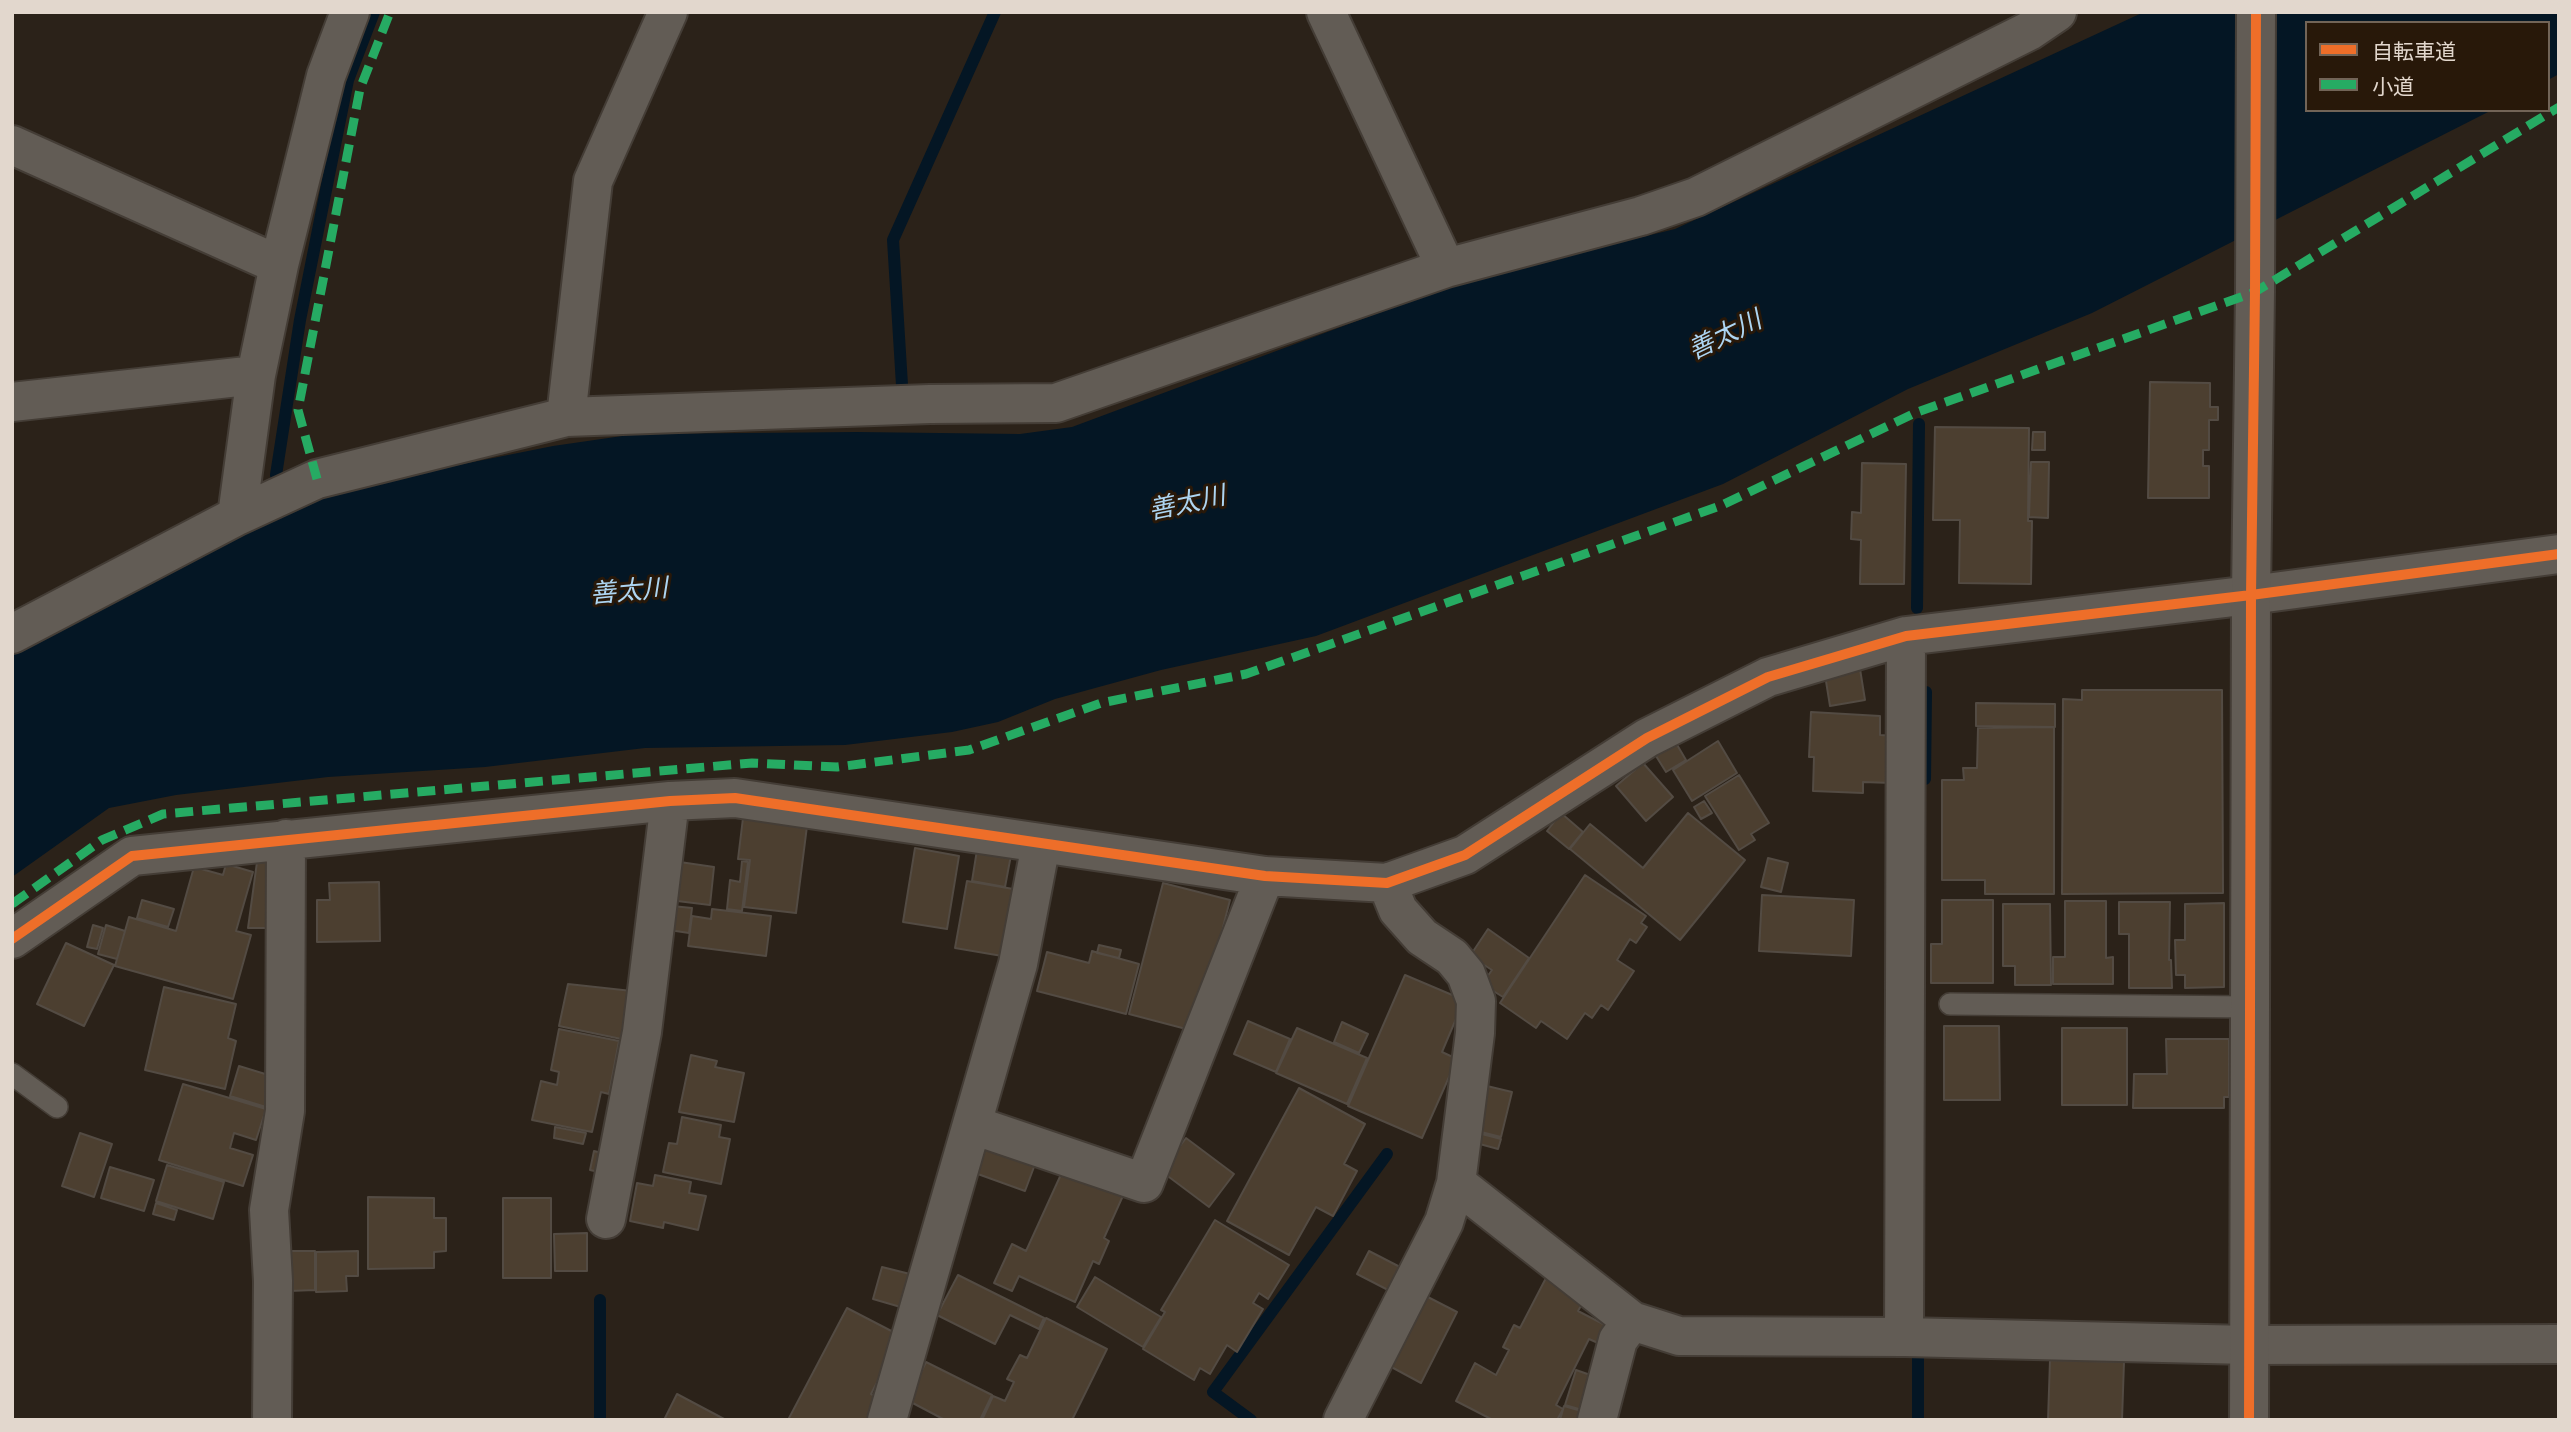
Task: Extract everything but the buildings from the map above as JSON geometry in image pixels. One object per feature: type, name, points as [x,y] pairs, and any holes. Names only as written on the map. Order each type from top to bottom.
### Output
[{"type":"street","points":[[237,516],[257,375],[279,265],[326,76],[350,12]]},
{"type":"street","points":[[566,417],[593,181],[668,12]]},
{"type":"street","points":[[1325,12],[1446,268]]},
{"type":"street","points":[[12,634],[237,516],[317,479],[566,417],[930,404],[1056,403],[1446,268],[1641,216],[1696,197],[2029,31],[2057,12]]},
{"type":"street","points":[[2249,1420],[2256,12]]},
{"type":"street","points":[[12,145],[279,265]]},
{"type":"street","points":[[12,402],[257,375]]},
{"type":"street","points":[[12,939],[132,856],[670,802],[735,798],[1265,876],[1387,883],[1465,855],[1647,738],[1768,677],[1906,636],[2251,596],[2559,554]]},
{"type":"street","points":[[1904,1337],[1906,636]]},
{"type":"street","points":[[606,1219],[642,1032],[670,802]]},
{"type":"street","points":[[272,1420],[273,1281],[269,1210],[285,1111],[286,839]]},
{"type":"street","points":[[887,1420],[1018,964],[1041,844]]},
{"type":"street","points":[[973,1125],[1144,1183],[1265,876]]},
{"type":"street","points":[[1343,1420],[1444,1222],[1455,1183],[1475,1034],[1476,1002],[1466,974],[1452,957],[1422,937],[1398,910],[1387,883]]},
{"type":"street","points":[[1455,1183],[1632,1321],[1679,1336],[1904,1337],[2249,1345],[2559,1344]]},
{"type":"street","points":[[1597,1420],[1618,1340],[1632,1321]]},
{"type":"lane","points":[[1950,1004],[2250,1007]]},
{"type":"lane","points":[[12,1073],[57,1107]]},
{"type":"water","name":"善太川","points":[[2144,12],[2559,12],[2559,74],[2550,79],[2550,21],[2305,21],[2305,112],[2488,112],[2092,313],[1908,389],[1723,484],[1316,636],[1161,670],[1055,699],[998,722],[952,732],[845,745],[645,748],[485,767],[328,777],[176,795],[109,808],[12,877],[12,654],[303,496],[553,446],[636,434],[1020,434],[1072,427],[1467,280],[1675,229]]},
{"type":"waterway","points":[[280,490],[276,475],[300,320],[348,80],[374,12]]},
{"type":"waterway","points":[[902,385],[893,240],[995,12]]},
{"type":"waterway","points":[[1917,608],[1919,424]]},
{"type":"waterway","points":[[1925,779],[1926,692]]},
{"type":"waterway","points":[[1251,1420],[1213,1392],[1387,1154]]},
{"type":"waterway","points":[[600,1300],[600,1420]]},
{"type":"waterway","points":[[1918,1353],[1918,1420]]},
{"type":"marked path","points":[[317,479],[298,410],[360,89],[390,12]]},
{"type":"marked path","points":[[12,904],[102,840],[163,814],[752,763],[837,767],[969,750],[1101,703],[1246,674],[1720,506],[1915,413],[2255,292],[2559,107]]},
{"type":"cycle path","points":[[2249,1420],[2251,595],[2256,12]]},
{"type":"cycle path","points":[[12,939],[132,856],[670,801],[735,798],[1265,876],[1387,883],[1465,855],[1647,738],[1768,677],[1906,636],[2251,595],[2559,554]]}]
